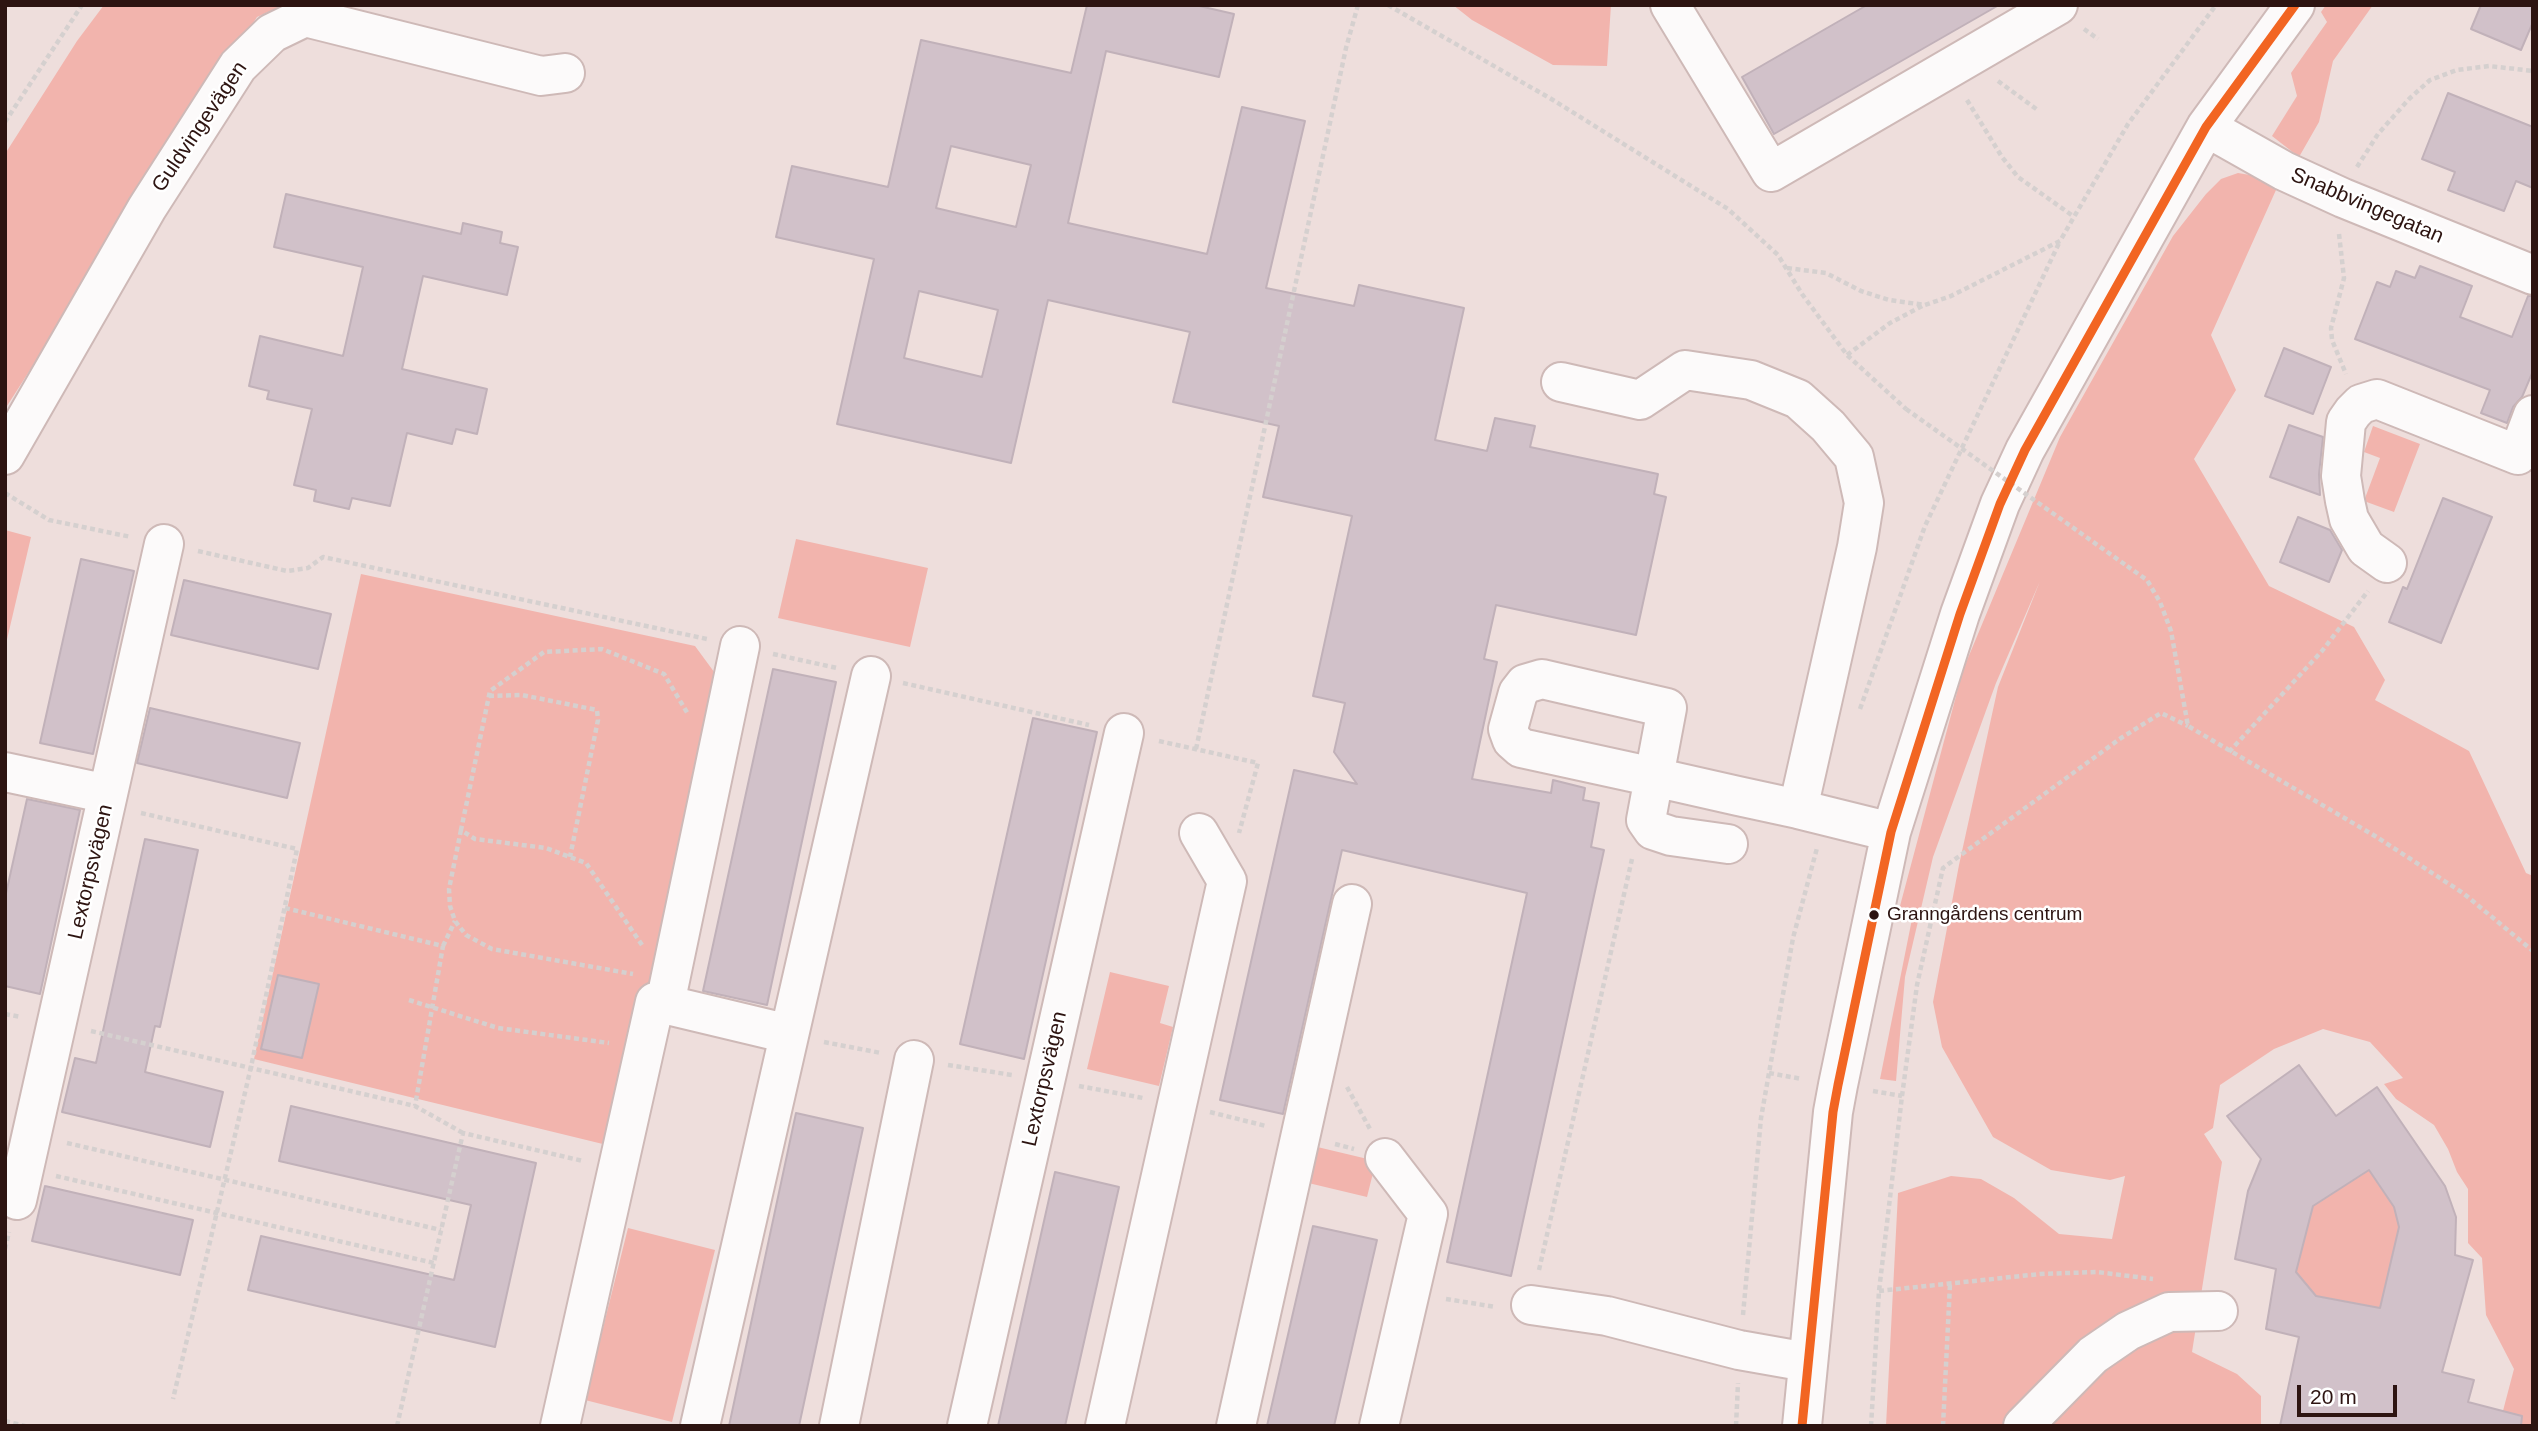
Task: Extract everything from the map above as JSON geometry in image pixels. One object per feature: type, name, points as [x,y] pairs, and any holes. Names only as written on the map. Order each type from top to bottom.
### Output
[{"type":"street","points":[[1670,5],[1771,172],[2058,5]]},
{"type":"street","points":[[1802,1426],[1833,1112],[1891,832],[1960,614],[2000,504],[2025,450],[2206,127],[2295,5]]},
{"type":"street","name":"Guldvingevägen","points":[[5,455],[146,208],[238,66],[272,33],[304,17],[541,76],[565,73]]},
{"type":"street","name":"Snabbvingegatan","points":[[2206,127],[2284,171],[2343,198],[2533,275]]},
{"type":"street","points":[[1561,382],[1640,400],[1685,370],[1751,380],[1797,399],[1828,426],[1854,457],[1864,503],[1857,547],[1798,809]]},
{"type":"street","points":[[2387,564],[2366,548],[2349,519],[2341,476],[2346,422],[2353,412],[2361,404],[2376,400],[2518,455],[2533,415]]},
{"type":"street","name":"Lextorpsvägen","points":[[24,1168],[164,544]]},
{"type":"street","points":[[561,1426],[655,1002],[668,987],[740,646]]},
{"type":"street","points":[[701,1426],[872,676]]},
{"type":"street","name":"Lextorpsvägen","points":[[967,1426],[1124,733]]},
{"type":"street","points":[[5,772],[107,799]]},
{"type":"street","points":[[1728,844],[1671,836],[1653,830],[1646,820],[1654,777],[1891,832]]},
{"type":"street","points":[[1105,1426],[1227,881],[1199,832]]},
{"type":"street","points":[[1236,1426],[1352,904]]},
{"type":"street","points":[[668,987],[789,1034]]},
{"type":"street","points":[[839,1426],[914,1060]]},
{"type":"street","points":[[1378,1426],[1428,1214],[1385,1158]]},
{"type":"street","points":[[1531,1305],[1607,1316],[1740,1350],[1807,1362]]},
{"type":"street","points":[[2023,1426],[2093,1354],[2129,1331],[2169,1312],[2218,1311]]},
{"type":"path","points":[[5,122],[82,5]]},
{"type":"path","points":[[1196,749],[1343,62],[1359,5]]},
{"type":"path","points":[[1388,5],[1553,100],[1728,209],[1778,255],[1802,294],[1847,355],[1906,408],[2147,580],[2160,602],[2171,631],[2188,726]]},
{"type":"path","points":[[1847,355],[1891,323],[1925,305],[1951,296],[2060,240],[2128,124],[2216,5]]},
{"type":"path","points":[[1997,80],[2039,111]]},
{"type":"path","points":[[1966,98],[2002,157],[2018,177],[2073,216]]},
{"type":"path","points":[[1786,268],[1826,273],[1861,291],[1889,300],[1925,305]]},
{"type":"path","points":[[5,493],[49,520],[287,571],[308,568],[323,558],[740,646],[1258,763],[1227,881]]},
{"type":"path","points":[[2229,752],[2322,651],[2387,564]]},
{"type":"path","points":[[668,987],[637,974],[492,949],[466,935],[455,921],[450,906],[449,889],[490,691],[544,652],[603,649],[664,674],[691,719]]},
{"type":"path","points":[[489,696],[522,695],[597,710],[598,720],[570,857]]},
{"type":"path","points":[[1871,1426],[1879,1291],[1917,985],[1943,868],[2121,738],[2161,713],[2188,726],[2375,836],[2463,893],[2533,951]]},
{"type":"path","points":[[107,799],[298,849],[251,1067],[173,1399]]},
{"type":"path","points":[[461,830],[475,839],[546,848],[586,863],[668,987]]},
{"type":"path","points":[[1409,1293],[1504,1308],[1531,1305],[1634,853],[1653,830]]},
{"type":"path","points":[[285,908],[443,946]]},
{"type":"path","points":[[415,1106],[443,946],[455,921]]},
{"type":"path","points":[[409,1000],[498,1028],[644,1049]]},
{"type":"path","points":[[5,1014],[251,1067],[415,1106],[463,1133],[617,1170]]},
{"type":"path","points":[[789,1034],[914,1060],[1177,1104]]},
{"type":"path","points":[[1322,1040],[1385,1158]]},
{"type":"path","points":[[397,1426],[463,1133]]},
{"type":"path","points":[[24,1168],[223,1179],[441,1230]]},
{"type":"path","points":[[24,1168],[434,1263]]},
{"type":"path","points":[[1879,1291],[2040,1274],[2097,1272],[2163,1280]]},
{"type":"path","points":[[1943,1426],[1950,1284]]},
{"type":"path","points":[[5,1421],[25,1426]]},
{"type":"shaded area","points":[[104,5],[284,5],[257,17],[5,409],[5,154],[77,41]]},
{"type":"shaded area","points":[[1453,5],[1611,5],[1607,66],[1553,65],[1472,20]]},
{"type":"shaded area","points":[[2326,5],[2373,5],[2333,61],[2319,122],[2299,157],[2272,136],[2297,96],[2291,73],[2327,22],[2321,12]]},
{"type":"shaded area","points":[[2238,173],[2250,175],[2276,190],[2211,335],[2236,390],[2194,459],[2269,586],[2354,627],[2385,680],[2375,700],[2469,751],[2526,873],[2533,876],[2533,1426],[2499,1426],[2514,1369],[2486,1315],[2482,1258],[2468,1243],[2468,1189],[2457,1172],[2448,1149],[2434,1125],[2396,1099],[2384,1084],[2403,1078],[2370,1042],[2323,1029],[2274,1049],[2220,1085],[2213,1128],[2204,1134],[2222,1162],[2192,1352],[2237,1374],[2261,1396],[2261,1426],[1886,1426],[1898,1193],[1951,1176],[1981,1179],[2014,1198],[2059,1234],[2112,1239],[2125,1176],[2110,1180],[2051,1170],[1993,1137],[1942,1047],[1933,1002],[1959,865],[1998,687],[2040,581],[1996,683],[1933,857],[1905,977],[1896,1081],[1880,1079],[1912,919],[1900,906],[1963,670],[2060,437],[2173,236],[2221,179]]},
{"type":"shaded area","points":[[2373,426],[2420,444],[2394,512],[2364,501],[2380,458],[2364,452]]},
{"type":"shaded area","points":[[5,530],[31,537],[5,648]]},
{"type":"shaded area","points":[[796,539],[928,568],[910,647],[778,618]]},
{"type":"shaded area","points":[[361,574],[695,646],[720,680],[611,1146],[254,1059]]},
{"type":"shaded area","points":[[1110,972],[1169,986],[1160,1023],[1173,1027],[1159,1086],[1087,1069]]},
{"type":"shaded area","points":[[1309,1145],[1376,1161],[1367,1197],[1300,1181]]},
{"type":"shaded area","points":[[2369,1170],[2394,1207],[2399,1227],[2380,1308],[2316,1296],[2296,1272],[2313,1206]]},
{"type":"shaded area","points":[[628,1228],[715,1250],[672,1422],[585,1400]]},
{"type":"building","points":[[1087,5],[1195,5],[1234,14],[1219,77],[1106,51],[1068,223],[1207,254],[1242,107],[1305,121],[1266,288],[1354,306],[1359,285],[1464,308],[1435,440],[1487,451],[1495,418],[1535,426],[1530,447],[1658,474],[1654,494],[1666,497],[1636,635],[1496,605],[1484,659],[1497,662],[1472,779],[1551,793],[1553,780],[1585,788],[1583,800],[1599,803],[1591,847],[1604,850],[1511,1276],[1447,1262],[1527,893],[1342,850],[1283,1114],[1220,1100],[1294,770],[1357,784],[1334,752],[1345,703],[1313,696],[1352,516],[1263,497],[1279,426],[1173,402],[1190,332],[1048,300],[1011,463],[837,424],[874,259],[776,237],[792,166],[888,187],[921,40],[1071,73]],"holes":[[[951,146],[1031,165],[1016,227],[936,208]],[[919,291],[998,310],[982,377],[904,358]]]},
{"type":"building","points":[[1867,5],[1999,5],[1774,134],[1742,77]]},
{"type":"building","points":[[2481,5],[2533,5],[2533,22],[2521,50],[2471,29]]},
{"type":"building","points":[[2448,93],[2533,127],[2533,188],[2516,181],[2504,211],[2448,190],[2455,172],[2422,159]]},
{"type":"building","points":[[286,194],[461,234],[463,223],[502,232],[500,243],[518,247],[507,295],[423,276],[402,369],[487,389],[477,434],[456,429],[452,444],[407,433],[390,506],[352,498],[349,509],[314,501],[316,490],[294,485],[312,409],[267,399],[269,391],[249,386],[260,336],[343,356],[363,267],[274,247]]},
{"type":"building","points":[[2420,266],[2472,286],[2460,317],[2512,337],[2528,296],[2533,296],[2533,371],[2507,423],[2481,413],[2490,390],[2355,339],[2377,282],[2390,287],[2396,271],[2415,278]]},
{"type":"building","points":[[2284,348],[2331,367],[2313,414],[2265,396]]},
{"type":"building","points":[[2289,425],[2323,437],[2320,495],[2270,477]]},
{"type":"building","points":[[2443,498],[2492,517],[2441,643],[2389,622],[2403,587],[2407,589]]},
{"type":"building","points":[[2298,517],[2330,530],[2342,550],[2329,582],[2280,562]]},
{"type":"building","points":[[81,559],[134,571],[93,754],[40,743]]},
{"type":"building","points":[[184,580],[331,614],[318,669],[171,635]]},
{"type":"building","points":[[773,669],[836,682],[767,1005],[703,991]]},
{"type":"building","points":[[150,708],[300,743],[287,798],[137,763]]},
{"type":"building","points":[[1033,718],[1097,732],[1024,1059],[960,1044]]},
{"type":"building","points":[[27,799],[80,810],[40,994],[5,986],[5,898]]},
{"type":"building","points":[[145,839],[198,850],[160,1027],[155,1026],[145,1072],[223,1092],[210,1147],[62,1112],[75,1058],[96,1063]]},
{"type":"building","points":[[278,975],[319,984],[302,1058],[261,1049]]},
{"type":"building","points":[[2299,1065],[2336,1116],[2377,1087],[2445,1186],[2456,1217],[2455,1255],[2473,1260],[2442,1372],[2474,1380],[2468,1402],[2522,1416],[2521,1426],[2280,1426],[2299,1337],[2266,1329],[2276,1269],[2235,1259],[2248,1191],[2261,1159],[2227,1116]],"holes":[[[2369,1170],[2394,1207],[2399,1227],[2380,1308],[2316,1296],[2296,1272],[2313,1206]]]},
{"type":"building","points":[[291,1106],[536,1163],[495,1347],[248,1290],[261,1236],[454,1280],[471,1205],[279,1161]]},
{"type":"building","points":[[796,1113],[863,1128],[799,1426],[729,1426]]},
{"type":"building","points":[[1055,1172],[1119,1187],[1065,1426],[998,1426]]},
{"type":"building","points":[[45,1186],[193,1220],[180,1275],[32,1241]]},
{"type":"building","points":[[1313,1226],[1377,1240],[1334,1426],[1267,1426]]},
{"type":"transit line","points":[[1802,1426],[1833,1112],[1838,1085],[1891,832],[1960,614],[2000,504],[2025,450],[2206,127],[2295,5]]},
{"type":"place","name":"Granngårdens centrum","points":[[1874,915]]}]
